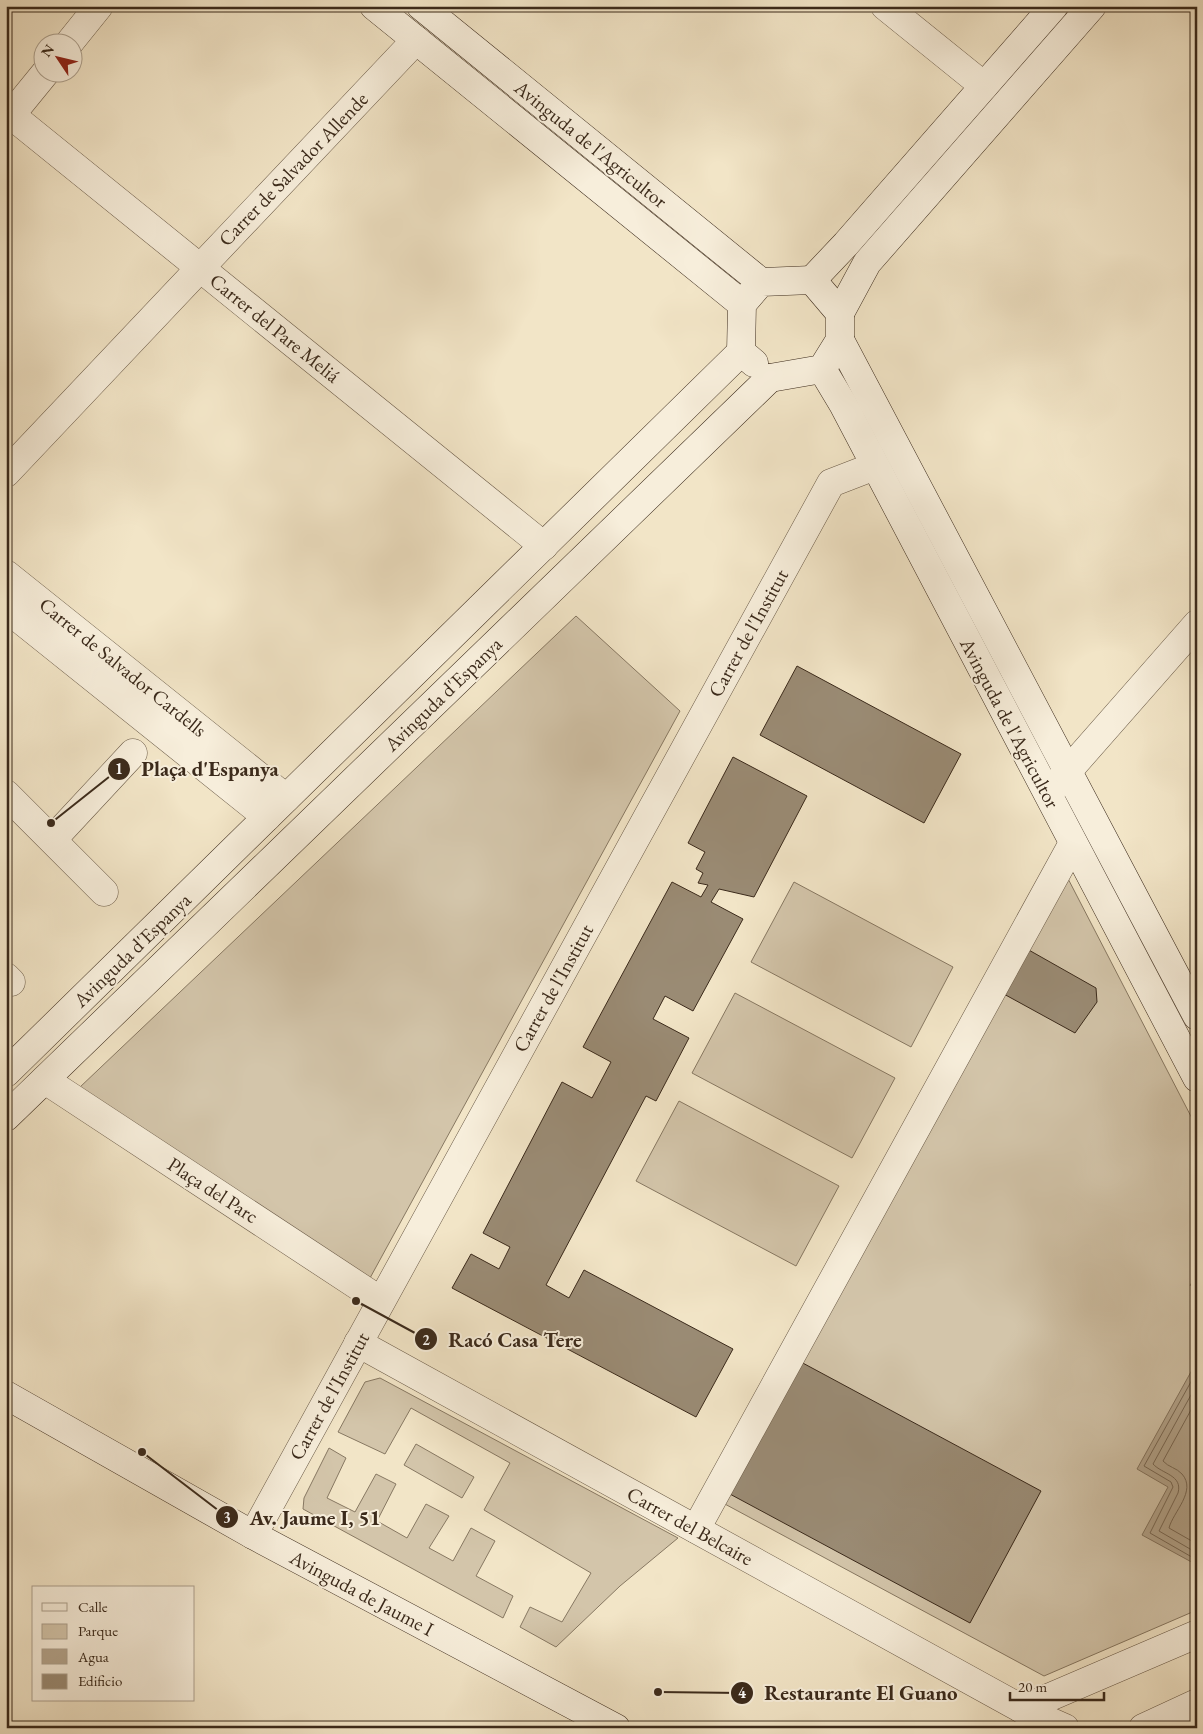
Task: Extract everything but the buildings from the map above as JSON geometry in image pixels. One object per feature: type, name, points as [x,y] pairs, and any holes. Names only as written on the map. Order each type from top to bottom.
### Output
[{"type":"street","points":[[78,32],[99,6]]},
{"type":"street","name":"Avinguda de l'Agricultor","points":[[374,6],[742,304]]},
{"type":"street","points":[[412,6],[416,40]]},
{"type":"street","name":"Avinguda de l'Agricultor","points":[[421,6],[761,282]]},
{"type":"street","points":[[885,6],[1006,104]]},
{"type":"street","points":[[1054,6],[846,244],[812,280],[761,282],[742,304],[741,352],[770,378],[822,369],[840,340],[840,314],[867,263],[1092,6]]},
{"type":"street","name":"Carrer de Salvador Allende","points":[[6,473],[416,40]]},
{"type":"street","points":[[8,116],[37,82]]},
{"type":"street","name":"Carrer del Pare Meliá","points":[[8,116],[201,267],[544,546]]},
{"type":"street","points":[[812,280],[840,314]]},
{"type":"street","name":"Avinguda de l'Agricultor","points":[[840,340],[1068,771],[1193,1000]]},
{"type":"street","name":"Avinguda d'Espanya","points":[[45,1080],[12,1067],[741,352]]},
{"type":"street","name":"Avinguda de l'Agricultor","points":[[822,369],[1197,1078]]},
{"type":"street","name":"Avinguda d'Espanya","points":[[6,1117],[770,378]]},
{"type":"street","name":"Carrer de l'Institut","points":[[253,1535],[831,483],[875,466]]},
{"type":"street","points":[[544,546],[573,569]]},
{"type":"street","name":"Carrer de Salvador Cardells","points":[[6,574],[286,798]]},
{"type":"street","name":"Carrer de Salvador Cardells","points":[[6,608],[267,817]]},
{"type":"street","points":[[1047,794],[1197,624]]},
{"type":"street","points":[[53,840],[133,753]]},
{"type":"street","points":[[6,794],[104,892]]},
{"type":"street","points":[[286,798],[313,820]]},
{"type":"street","points":[[267,817],[294,839]]},
{"type":"street","points":[[696,1529],[1073,842]]},
{"type":"street","points":[[1166,1020],[1193,1000]]},
{"type":"street","name":"Plaça del Parc","points":[[45,1080],[381,1301]]},
{"type":"street","name":"Carrer del Belcaire","points":[[358,1343],[1022,1709],[1065,1728]]},
{"type":"street","name":"Avinguda de Jaume I","points":[[6,1395],[253,1535],[616,1728]]},
{"type":"street","points":[[1022,1709],[1197,1634]]},
{"type":"street","points":[[1144,1728],[1197,1703]]},
{"type":"path","points":[[1191,1286],[1197,1276]]},
{"type":"green space","points":[[576,616],[680,711],[364,1289],[79,1088]]},
{"type":"green space","points":[[1063,869],[1197,1128],[1197,1610],[1044,1676],[723,1503]]},
{"type":"green space","points":[[794,882],[953,967],[911,1047],[751,962]]},
{"type":"green space","points":[[735,993],[895,1078],[852,1158],[692,1073]]},
{"type":"green space","points":[[679,1101],[839,1186],[796,1266],[636,1181]]},
{"type":"green space","points":[[380,1378],[678,1538],[620,1586],[556,1647],[520,1627],[530,1607],[562,1622],[591,1573],[484,1510],[510,1463],[411,1408],[385,1454],[338,1432],[365,1382]]},
{"type":"green space","points":[[416,1444],[474,1477],[462,1498],[404,1465]]},
{"type":"green space","points":[[329,1448],[346,1458],[327,1498],[355,1512],[376,1474],[396,1484],[377,1521],[407,1538],[426,1504],[449,1516],[429,1548],[453,1561],[471,1528],[495,1541],[476,1576],[513,1596],[503,1618],[303,1509],[304,1498]]},
{"type":"water","points":[[1197,1361],[1197,1565],[1142,1535],[1168,1487],[1137,1469]]},
{"type":"place","name":"Plaça d'Espanya","points":[[51,823]]},
{"type":"place","name":"Racó Casa Tere","points":[[356,1301]]},
{"type":"place","name":"Av. Jaume I, 51","points":[[142,1452]]},
{"type":"place","name":"Restaurante El Guano","points":[[658,1692]]}]
